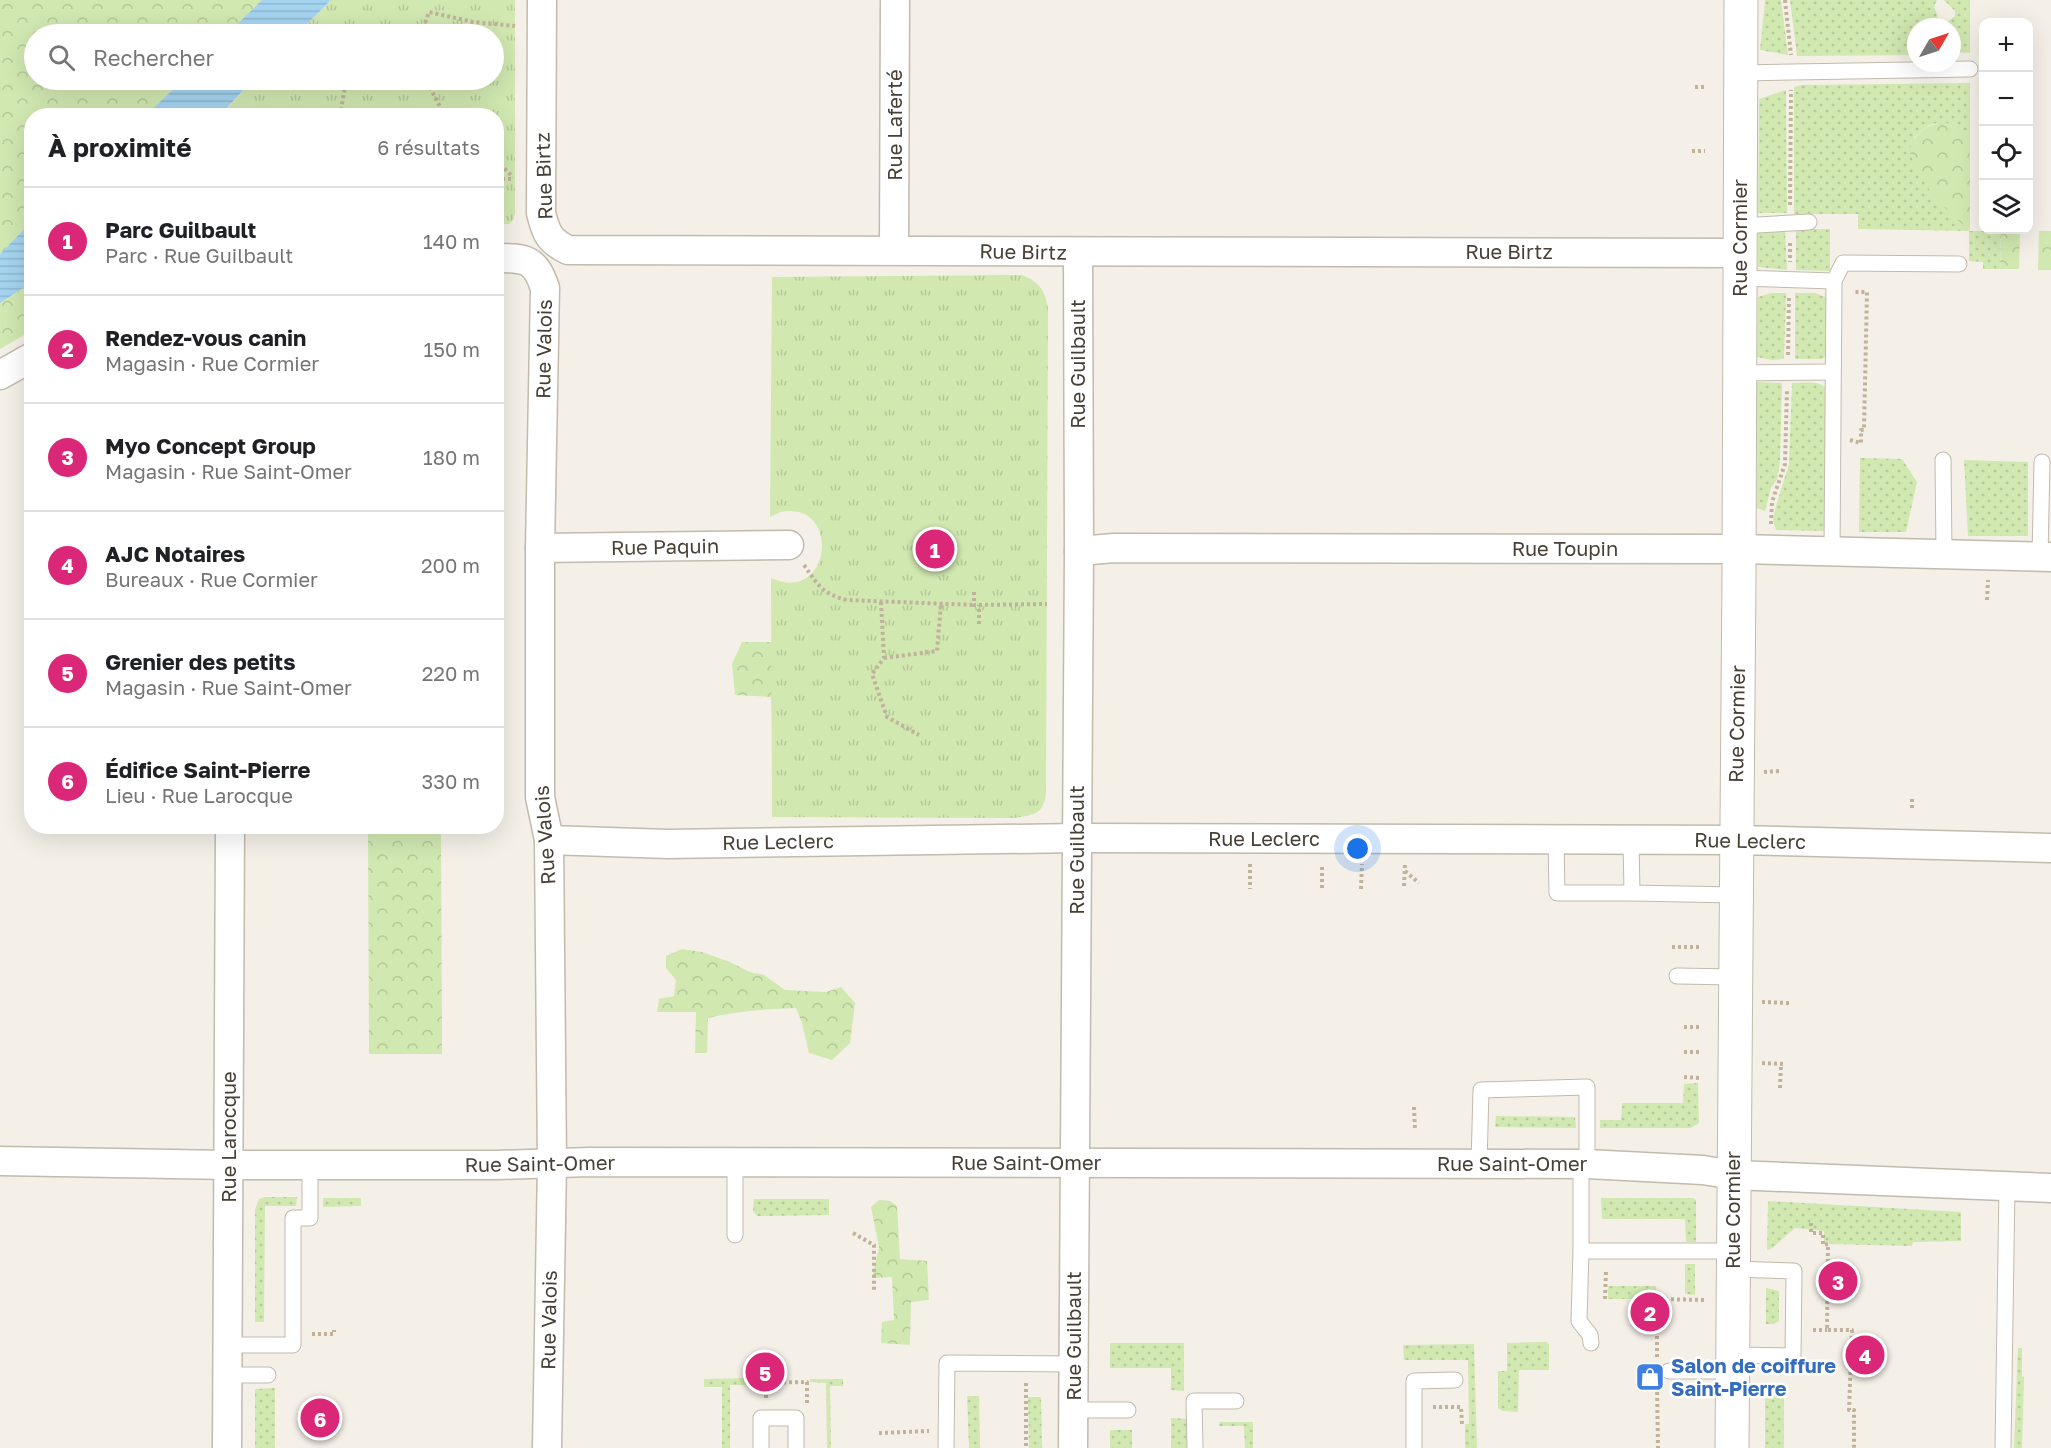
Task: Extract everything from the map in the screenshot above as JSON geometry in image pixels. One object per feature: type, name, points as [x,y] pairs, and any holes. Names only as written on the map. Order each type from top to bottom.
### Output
[{"type":"street","name":"Rue Birtz","points":[[542,0],[541,213],[547,233],[554,243],[568,250],[1739,252]]},
{"type":"street","name":"Rue Laferté","points":[[894,250],[895,0]]},
{"type":"street","name":"Rue Cormier","points":[[1732,1448],[1741,0]]},
{"type":"street","name":"Rue Guilbault","points":[[1073,1448],[1079,551],[1078,252]]},
{"type":"street","name":"Rue Valois","points":[[504,258],[520,258],[529,262],[540,275],[545,288],[540,548],[540,797],[549,840],[552,1164],[547,1448]]},
{"type":"street","points":[[0,375],[24,362]]},
{"type":"street","name":"Rue Paquin","points":[[540,548],[789,545]]},
{"type":"street","name":"Rue Toupin","points":[[1079,551],[1114,548],[1739,549],[2045,557]]},
{"type":"street","name":"Rue Larocque","points":[[227,1448],[230,834]]},
{"type":"street","name":"Rue Leclerc","points":[[549,840],[668,844],[1077,838],[1736,840],[2051,848]]},
{"type":"street","name":"Rue Saint-Omer","points":[[0,1161],[229,1165],[735,1162],[1584,1164],[1703,1170],[1734,1175],[2051,1188]]},
{"type":"lane","points":[[1741,73],[1970,69]]},
{"type":"lane","points":[[1739,252],[1809,222]]},
{"type":"lane","points":[[1739,252],[1834,280]]},
{"type":"lane","points":[[1832,552],[1834,280],[1843,263],[1959,264]]},
{"type":"lane","points":[[1740,373],[1833,372]]},
{"type":"lane","points":[[1943,460],[1944,554]]},
{"type":"lane","points":[[2042,462],[2045,557]]},
{"type":"lane","points":[[1556,840],[1557,893],[1735,895]]},
{"type":"lane","points":[[1631,840],[1632,893]]},
{"type":"lane","points":[[1677,976],[1735,977]]},
{"type":"lane","points":[[1479,1164],[1481,1090],[1587,1087],[1579,1321],[1590,1335],[1591,1343]]},
{"type":"lane","points":[[735,1162],[735,1235]]},
{"type":"lane","points":[[228,1346],[293,1345],[293,1218],[310,1218],[310,1165]]},
{"type":"lane","points":[[2002,1448],[2007,1186]]},
{"type":"lane","points":[[1581,1251],[1733,1260],[1794,1271],[1793,1356],[1669,1371]]},
{"type":"lane","points":[[946,1448],[947,1363],[1074,1364]]},
{"type":"lane","points":[[227,1375],[268,1375]]},
{"type":"lane","points":[[1414,1448],[1414,1381],[1455,1380]]},
{"type":"lane","points":[[1195,1448],[1194,1401],[1236,1401]]},
{"type":"lane","points":[[1073,1410],[1128,1410]]},
{"type":"lane","points":[[761,1448],[762,1418],[796,1418],[796,1448]]},
{"type":"path","points":[[1785,0],[1792,57]]},
{"type":"path","points":[[425,24],[429,12],[473,22],[494,24]]},
{"type":"path","points":[[504,25],[515,26]]},
{"type":"path","points":[[1695,87],[1705,87]]},
{"type":"path","points":[[1790,214],[1791,89]]},
{"type":"path","points":[[341,108],[344,90]]},
{"type":"path","points":[[432,90],[441,108]]},
{"type":"path","points":[[1692,151],[1705,151]]},
{"type":"path","points":[[504,168],[513,179],[504,178]]},
{"type":"path","points":[[1790,242],[1790,272]]},
{"type":"path","points":[[1861,443],[1861,430],[1864,430],[1867,292]]},
{"type":"path","points":[[1788,359],[1789,293]]},
{"type":"path","points":[[1770,526],[1772,502],[1785,464],[1787,383]]},
{"type":"path","points":[[789,545],[820,587],[832,597],[847,600],[941,604],[1047,604]]},
{"type":"path","points":[[974,592],[979,624]]},
{"type":"path","points":[[881,602],[884,658],[872,674],[887,717],[919,735]]},
{"type":"path","points":[[884,658],[937,651],[941,604]]},
{"type":"path","points":[[1758,772],[1779,771]]},
{"type":"path","points":[[1912,799],[1912,811]]},
{"type":"path","points":[[1250,864],[1250,889]]},
{"type":"path","points":[[1322,864],[1322,888]]},
{"type":"path","points":[[1361,889],[1362,864]]},
{"type":"path","points":[[1404,886],[1405,864]]},
{"type":"path","points":[[1405,871],[1419,883]]},
{"type":"path","points":[[1672,947],[1700,947]]},
{"type":"path","points":[[1760,1002],[1789,1003]]},
{"type":"path","points":[[1684,1027],[1700,1027]]},
{"type":"path","points":[[1684,1052],[1700,1052]]},
{"type":"path","points":[[1760,1063],[1783,1064],[1780,1088]]},
{"type":"path","points":[[1684,1077],[1700,1077]]},
{"type":"path","points":[[1414,1107],[1415,1130]]},
{"type":"path","points":[[1811,1223],[1811,1233],[1823,1233],[1823,1245],[1828,1244],[1827,1330],[1852,1330],[1850,1410],[1854,1410],[1854,1448]]},
{"type":"path","points":[[853,1233],[874,1245],[874,1291]]},
{"type":"path","points":[[1605,1299],[1606,1286]]},
{"type":"path","points":[[1657,1312],[1657,1299],[1708,1300]]},
{"type":"path","points":[[293,1335],[334,1334],[334,1330]]},
{"type":"path","points":[[1851,1367],[1857,1367]]},
{"type":"path","points":[[759,1383],[807,1382]]},
{"type":"path","points":[[1026,1397],[1026,1448]]},
{"type":"path","points":[[1414,1408],[1461,1407],[1462,1424]]},
{"type":"path","points":[[879,1433],[946,1430]]},
{"type":"green space","points":[[0,0],[262,0],[237,24],[24,24],[24,90],[172,90],[153,108],[24,108],[24,229],[0,254]]},
{"type":"green space","points":[[331,0],[515,0],[515,214],[513,220],[509,224],[504,224],[504,108],[227,108],[244,90],[504,90],[504,24],[307,24]]},
{"type":"green space","points":[[1765,0],[1781,0],[1788,55],[1760,50]]},
{"type":"green space","points":[[1790,0],[1937,0],[1934,6],[1938,18],[1907,18],[1907,55],[1797,56]]},
{"type":"green space","points":[[1944,0],[1970,0],[1970,53],[1961,52],[1961,18],[1952,18],[1955,11]]},
{"type":"green space","points":[[1970,83],[1970,134],[1954,126],[1940,123],[1921,131],[1914,138],[1969,231],[1858,229],[1858,214],[1794,214],[1794,87],[1802,85]]},
{"type":"green space","points":[[1786,90],[1787,213],[1758,213],[1759,99]]},
{"type":"green space","points":[[1942,122],[1955,125],[1970,134],[1970,231],[1933,195],[1920,175],[1909,150],[1921,131]]},
{"type":"green space","points":[[1796,229],[1830,229],[1830,271],[1796,270]]},
{"type":"green space","points":[[1785,230],[1787,270],[1758,267],[1758,232]]},
{"type":"green space","points":[[1969,231],[1979,231],[1979,234],[2001,234],[2000,269],[1983,269],[1983,262],[1969,261]]},
{"type":"green space","points":[[2039,231],[2051,231],[2051,270],[2038,270]]},
{"type":"green space","points":[[2001,234],[2020,234],[2019,269],[2000,269]]},
{"type":"green space","points":[[1022,275],[1040,287],[1048,308],[1045,801],[1036,813],[1014,818],[772,817],[771,578],[791,583],[806,578],[816,568],[821,553],[821,538],[816,524],[804,514],[785,511],[770,517],[772,277]]},
{"type":"green space","points":[[24,288],[24,335],[0,349],[0,303]]},
{"type":"green space","points":[[1771,293],[1786,293],[1784,359],[1772,360],[1757,357],[1758,297]]},
{"type":"green space","points":[[1795,293],[1815,293],[1828,298],[1827,355],[1822,359],[1795,359]]},
{"type":"green space","points":[[1757,382],[1782,383],[1780,462],[1777,479],[1771,488],[1765,511],[1757,508]]},
{"type":"green space","points":[[1792,383],[1815,383],[1826,388],[1824,531],[1776,530],[1773,520],[1789,464]]},
{"type":"green space","points":[[1860,458],[1902,459],[1917,482],[1906,532],[1859,532]]},
{"type":"green space","points":[[1964,460],[2028,462],[2028,536],[1968,536]]},
{"type":"green space","points":[[742,642],[771,642],[791,651],[772,721],[771,697],[735,695],[732,664]]},
{"type":"green space","points":[[368,834],[441,834],[442,1054],[369,1054]]},
{"type":"green space","points":[[682,949],[702,952],[750,972],[764,975],[785,990],[826,992],[841,987],[855,1003],[850,1043],[832,1060],[809,1053],[796,1008],[774,1009],[708,1018],[707,1053],[695,1053],[696,1012],[657,1012],[659,999],[674,996],[676,980],[666,968],[666,956]]},
{"type":"green space","points":[[1698,1083],[1699,1123],[1691,1128],[1600,1128],[1600,1120],[1621,1120],[1622,1103],[1683,1103],[1684,1084]]},
{"type":"green space","points":[[1496,1116],[1575,1117],[1576,1128],[1495,1127]]},
{"type":"green space","points":[[297,1197],[296,1206],[265,1206],[264,1322],[255,1322],[255,1210],[259,1199]]},
{"type":"green space","points":[[323,1198],[361,1198],[361,1206],[323,1207]]},
{"type":"green space","points":[[1601,1198],[1693,1198],[1696,1200],[1696,1242],[1686,1242],[1685,1219],[1602,1219]]},
{"type":"green space","points":[[754,1199],[829,1199],[829,1215],[757,1216],[753,1211]]},
{"type":"green space","points":[[879,1200],[890,1201],[897,1206],[900,1259],[927,1261],[929,1300],[911,1302],[910,1345],[881,1343],[882,1322],[894,1320],[892,1277],[872,1278],[879,1247],[871,1207]]},
{"type":"green space","points":[[1768,1201],[1961,1212],[1961,1241],[1913,1242],[1912,1246],[1828,1244],[1829,1242],[1824,1242],[1824,1231],[1795,1228],[1767,1250]]},
{"type":"green space","points":[[1685,1264],[1695,1264],[1695,1295],[1685,1294]]},
{"type":"green space","points":[[1608,1286],[1656,1286],[1657,1299],[1608,1299]]},
{"type":"green space","points":[[1766,1288],[1779,1291],[1779,1321],[1774,1324],[1766,1324]]},
{"type":"green space","points":[[1546,1342],[1549,1344],[1549,1370],[1519,1370],[1518,1412],[1503,1411],[1498,1408],[1498,1371],[1507,1371],[1507,1343]]},
{"type":"green space","points":[[1110,1343],[1184,1343],[1184,1391],[1171,1390],[1171,1368],[1110,1368]]},
{"type":"green space","points":[[1474,1344],[1477,1448],[1465,1448],[1465,1424],[1469,1424],[1468,1360],[1404,1360],[1403,1345]]},
{"type":"green space","points":[[2018,1348],[2022,1348],[2022,1376],[2024,1377],[2022,1448],[2014,1448]]},
{"type":"green space","points":[[747,1378],[747,1385],[730,1385],[730,1448],[722,1448],[722,1387],[704,1387],[704,1379]]},
{"type":"green space","points":[[810,1379],[843,1379],[843,1386],[830,1386],[831,1448],[827,1448],[826,1383],[810,1382]]},
{"type":"green space","points":[[1765,1382],[1772,1385],[1784,1399],[1784,1448],[1765,1448]]},
{"type":"green space","points":[[275,1388],[275,1448],[255,1448],[255,1389]]},
{"type":"green space","points":[[967,1396],[979,1396],[980,1448],[969,1448]]},
{"type":"green space","points":[[1028,1397],[1041,1397],[1042,1448],[1029,1448]]},
{"type":"green space","points":[[1171,1418],[1190,1419],[1189,1448],[1171,1448]]},
{"type":"green space","points":[[1220,1422],[1253,1422],[1253,1448],[1245,1448],[1244,1426],[1219,1426]]},
{"type":"green space","points":[[1110,1430],[1132,1430],[1132,1448],[1110,1448]]},
{"type":"water","points":[[262,0],[331,0],[307,24],[237,24]]},
{"type":"water","points":[[172,90],[244,90],[227,108],[153,108]]},
{"type":"water","points":[[24,229],[24,288],[0,303],[0,254]]},
{"type":"place","name":"Parc Guilbault","points":[[935,549]]},
{"type":"place","name":"Myo Concept Group","points":[[1838,1281]]},
{"type":"place","name":"Rendez-vous canin","points":[[1650,1312]]},
{"type":"place","name":"AJC Notaires","points":[[1865,1355]]},
{"type":"place","name":"Grenier des petits","points":[[765,1372]]},
{"type":"place","name":"Salon de coiffure Saint-Pierre","points":[[1650,1377]]},
{"type":"place","name":"Édifice Saint-Pierre","points":[[320,1418]]}]
